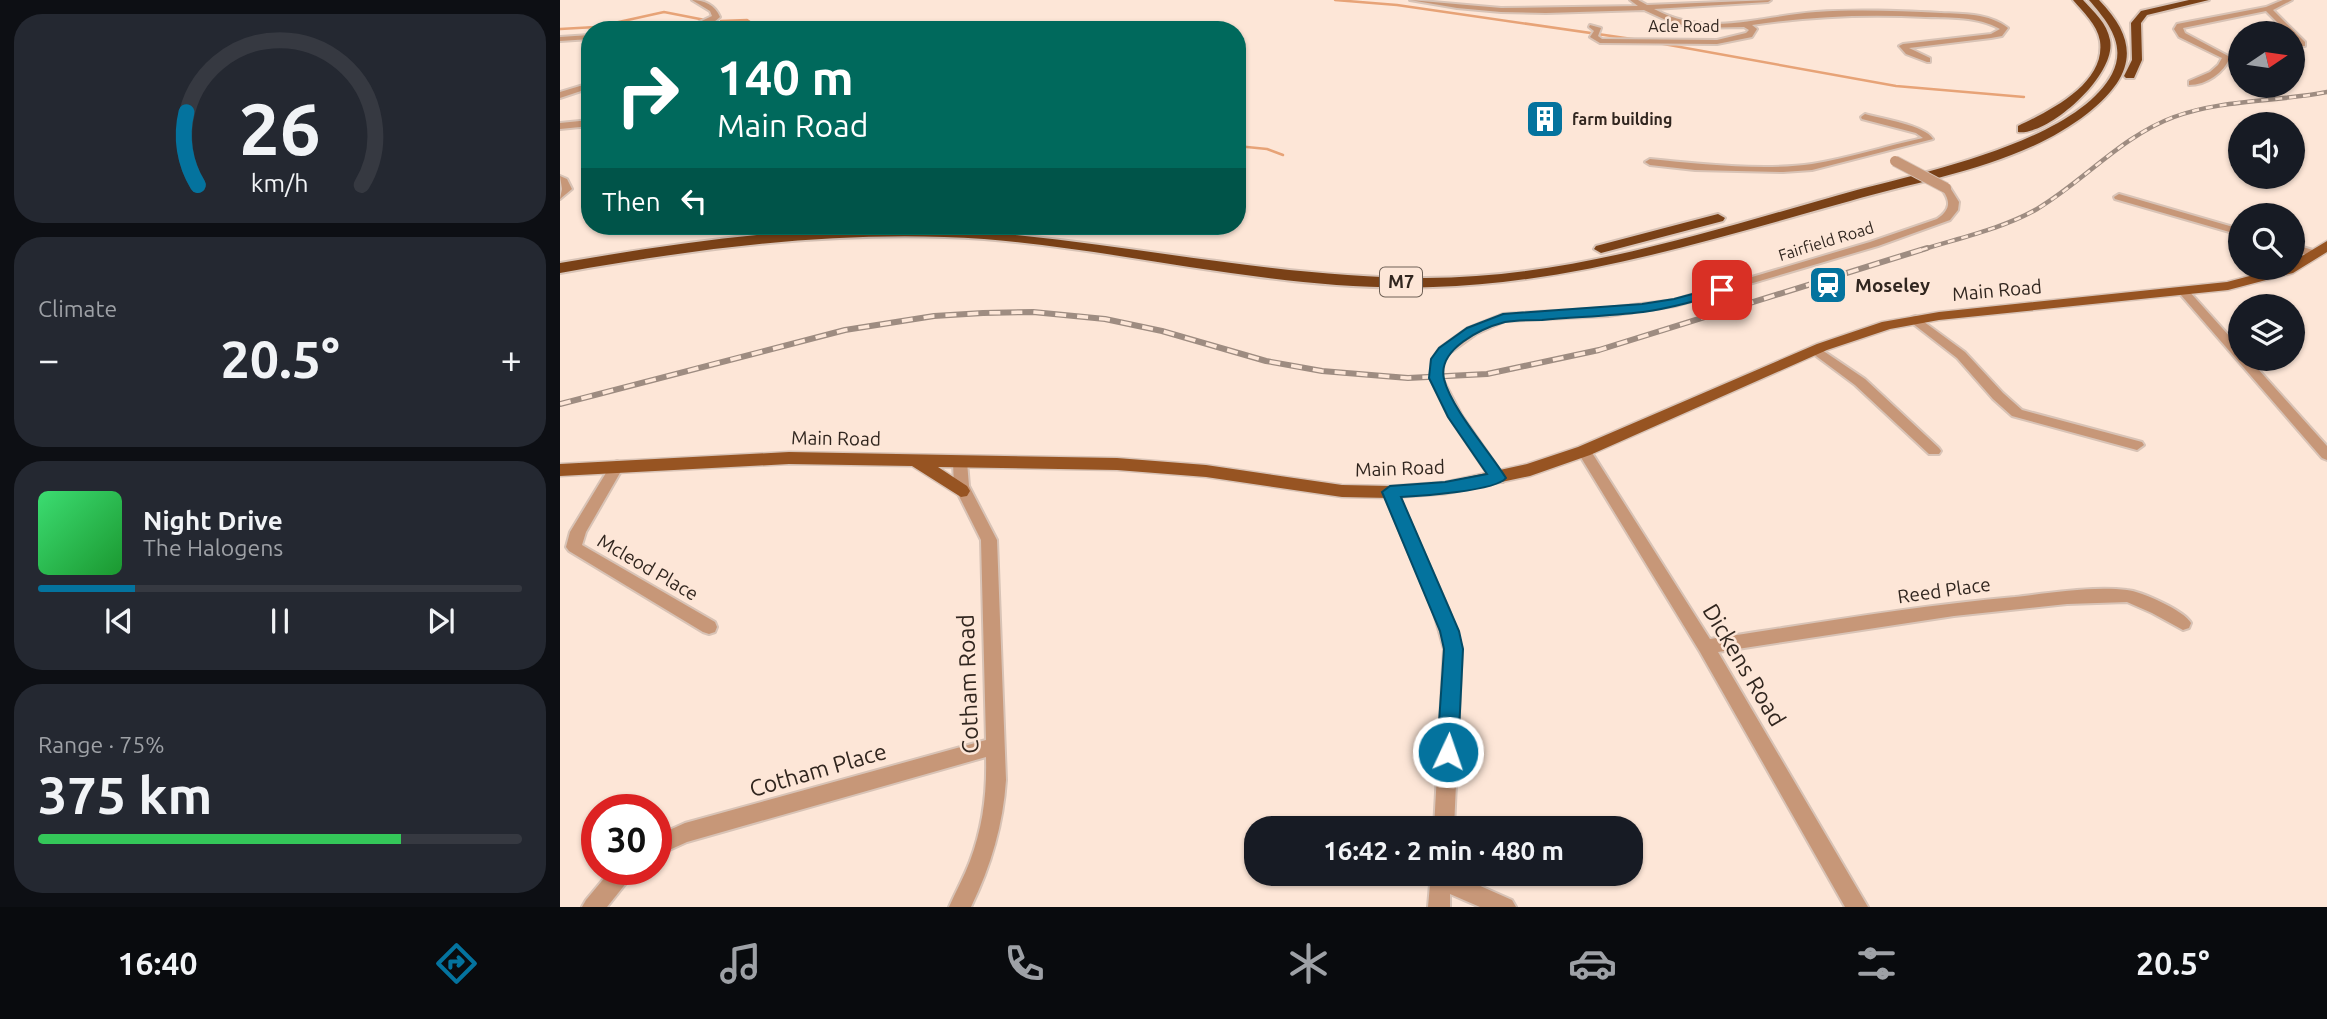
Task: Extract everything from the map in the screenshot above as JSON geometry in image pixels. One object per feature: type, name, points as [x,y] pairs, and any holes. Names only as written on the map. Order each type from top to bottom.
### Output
[{"type":"highway","name":"M7","points":[[969,235],[1014,238],[1318,277],[1429,283],[1527,276],[1645,252],[1995,154],[2071,120],[2093,104],[2113,82],[2124,55],[2119,30],[2094,0]]},
{"type":"highway","points":[[2071,120],[2103,106],[2126,82],[2137,60],[2136,23],[2144,13],[2204,0]]},
{"type":"highway","name":"M7","points":[[1089,235],[1338,266],[1424,270],[1512,265],[1618,245],[1947,156],[2043,120],[2084,91],[2101,67],[2106,48],[2096,20],[2071,1]]},
{"type":"highway","points":[[2071,1],[2085,25]]},
{"type":"highway","points":[[2084,91],[2094,51]]},
{"type":"highway","points":[[560,258],[698,235]]},
{"type":"highway","name":"M7","points":[[560,268],[740,240],[822,235]]},
{"type":"main road","name":"Main Road","points":[[560,470],[747,459],[917,461],[1170,467],[1331,489],[1390,492],[1445,488],[1498,478],[1584,451],[1856,334],[1916,320],[2184,292],[2269,277],[2322,250]]},
{"type":"main road","points":[[917,461],[961,491]]},
{"type":"street","points":[[695,0],[713,10],[716,17],[711,21]]},
{"type":"street","points":[[1413,0],[1512,10],[1768,0]]},
{"type":"street","points":[[1633,0],[1668,19],[1705,26],[1815,14],[1974,18],[1993,22],[2004,28],[1999,34],[1992,36],[1903,46],[1909,52],[1927,60]]},
{"type":"street","points":[[2192,83],[2210,76],[2226,60],[2222,54],[2182,35],[2178,29],[2180,26],[2268,9],[2289,0]]},
{"type":"street","points":[[2268,9],[2280,21]]},
{"type":"street","name":"Acle Road","points":[[1593,27],[1598,30],[1594,37],[1600,41],[1724,41],[1751,33],[1752,27],[1744,23]]},
{"type":"street","points":[[560,39],[581,38]]},
{"type":"street","points":[[560,95],[581,88]]},
{"type":"street","points":[[1650,162],[1695,167],[1783,169],[1812,166],[1922,141],[1928,137],[1919,131],[1865,117]]},
{"type":"street","points":[[560,126],[581,124]]},
{"type":"street","name":"Fairfield Road","points":[[1498,478],[1456,417],[1436,378],[1438,359],[1444,351],[1472,331],[1503,318],[1608,312],[1697,297],[1950,216],[1955,198],[1946,188],[1877,151]]},
{"type":"street","points":[[560,179],[564,181],[567,189],[560,196]]},
{"type":"street","points":[[2119,197],[2228,229]]},
{"type":"street","points":[[2184,292],[2228,342]]},
{"type":"street","points":[[1916,320],[1961,355],[2017,413],[2137,446]]},
{"type":"street","points":[[1816,350],[1860,382],[1934,451]]},
{"type":"street","points":[[2253,371],[2327,455]]},
{"type":"street","name":"Dickens Road","points":[[1584,451],[1706,647],[1857,907]]},
{"type":"street","points":[[961,462],[961,491]]},
{"type":"street","name":"Mcleod Place","points":[[617,466],[578,532],[575,547],[709,627]]},
{"type":"street","name":"Cotham Road","points":[[960,907],[986,847],[995,808],[989,540],[979,515],[961,491]]},
{"type":"street","points":[[1390,492],[1441,610],[1453,649],[1445,816]]},
{"type":"street","name":"Reed Place","points":[[1706,647],[1954,609],[2067,598],[2128,596],[2158,608],[2183,623]]},
{"type":"street","name":"Cotham Place","points":[[672,839],[994,746]]},
{"type":"street","points":[[593,907],[611,885]]},
{"type":"street","points":[[1439,907],[1440,886]]},
{"type":"street","points":[[1460,886],[1505,907]]},
{"type":"waterway","points":[[1335,0],[1397,5],[1639,40]]},
{"type":"waterway","points":[[623,21],[664,12],[705,20]]},
{"type":"waterway","points":[[721,21],[748,21]]},
{"type":"waterway","points":[[560,29],[581,28]]},
{"type":"waterway","points":[[1658,43],[1896,86],[2024,97]]},
{"type":"waterway","points":[[1246,147],[1267,149],[1283,155]]},
{"type":"railway","points":[[1921,250],[1995,228],[2024,216],[2054,198],[2137,135],[2174,117],[2212,107],[2327,92]]},
{"type":"railway","points":[[560,404],[845,330],[934,316],[983,313],[1033,312],[1105,319],[1162,331],[1266,361],[1322,371],[1408,378],[1487,374],[1599,350],[1927,248]]},
{"type":"place","name":"farm building","points":[[1545,119]]},
{"type":"place","name":"Moseley","points":[[1828,285]]},
{"type":"route","points":[[1448,752],[1453,649],[1450,631],[1390,492],[1445,488],[1498,478],[1456,417],[1436,378],[1438,359],[1444,351],[1472,331],[1503,318],[1642,308],[1675,303],[1722,290]]}]
